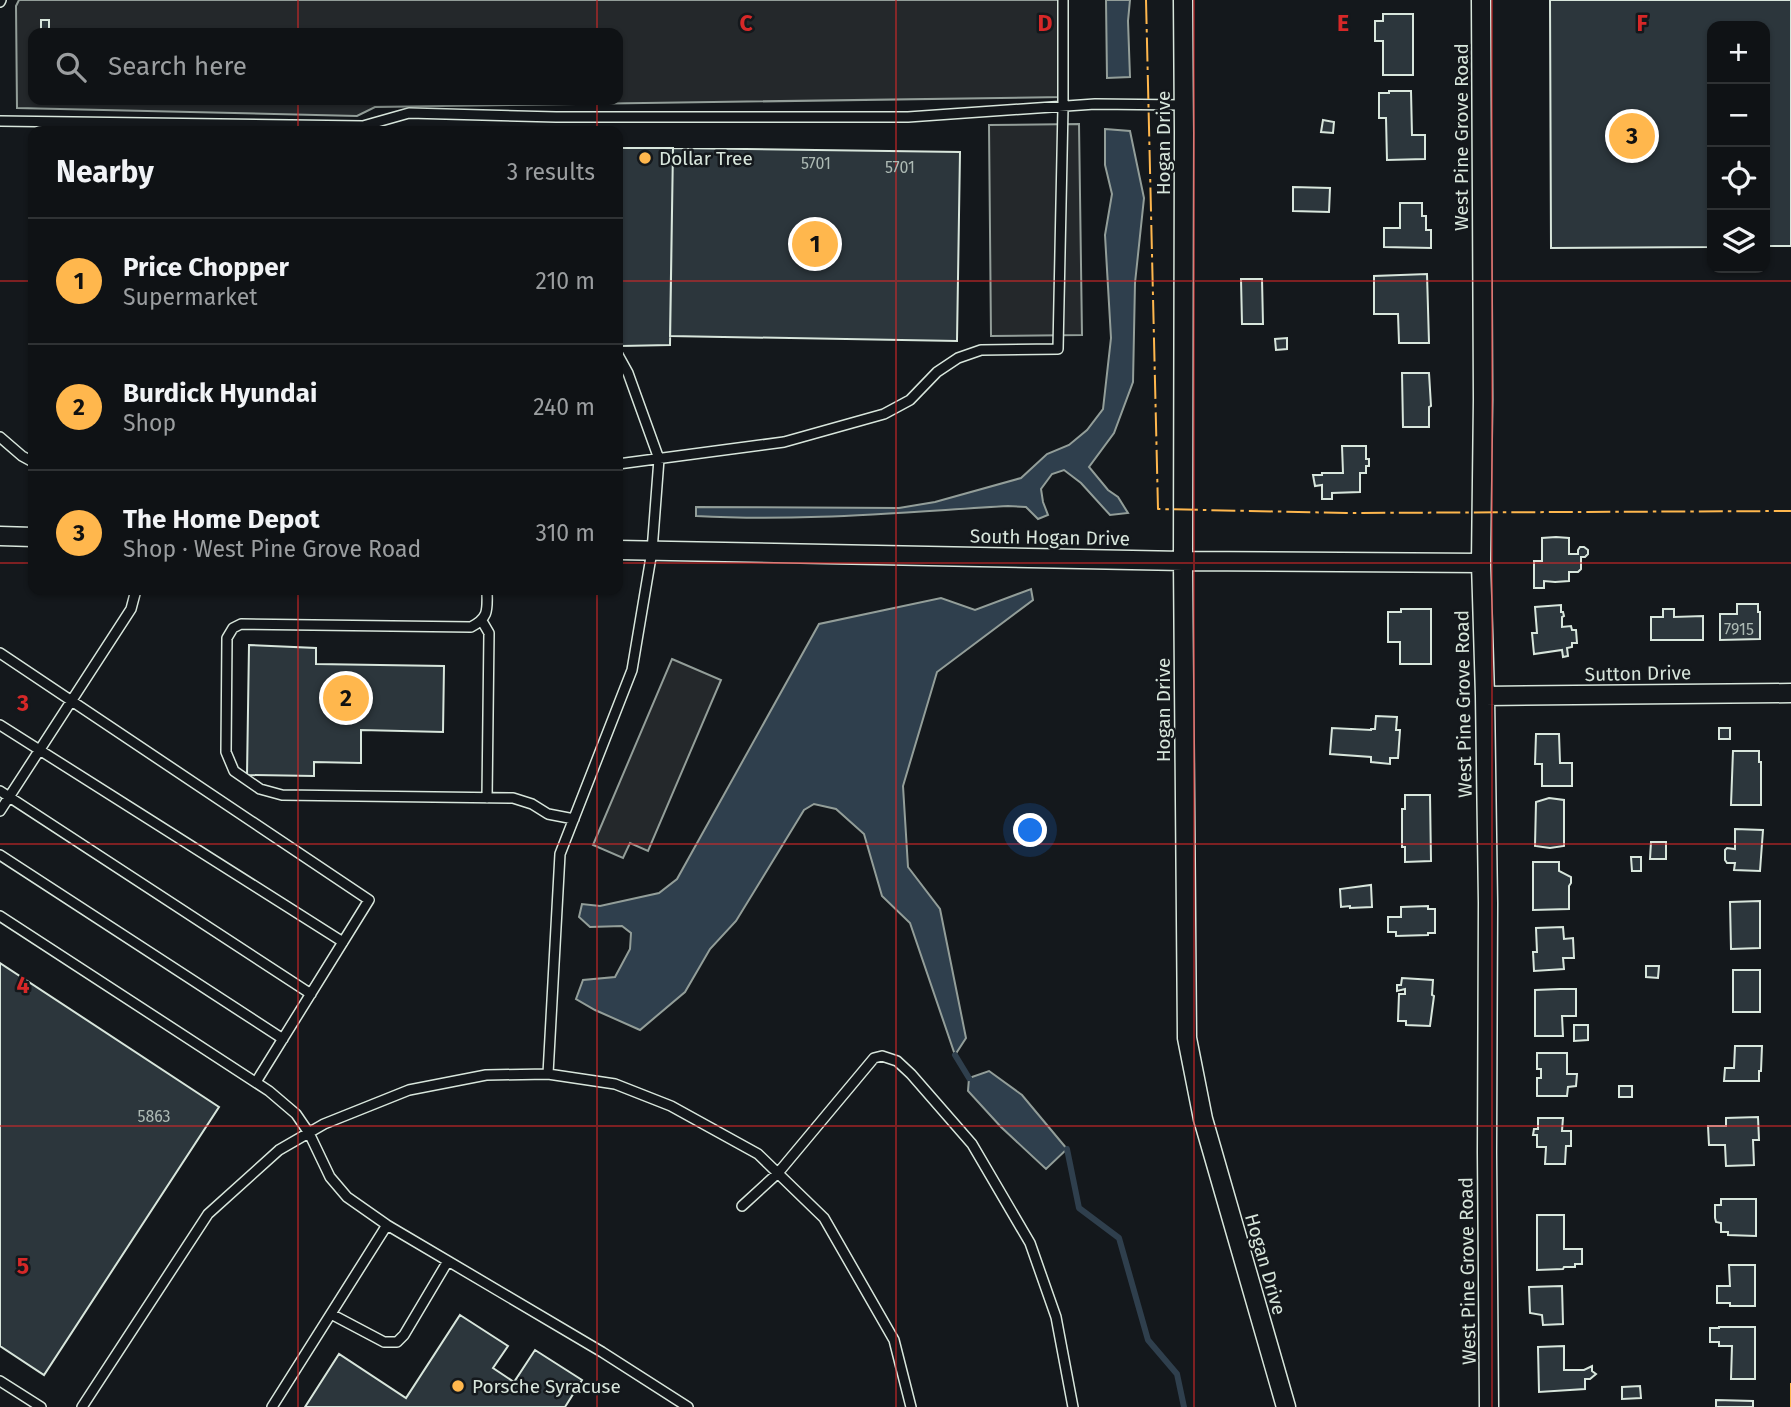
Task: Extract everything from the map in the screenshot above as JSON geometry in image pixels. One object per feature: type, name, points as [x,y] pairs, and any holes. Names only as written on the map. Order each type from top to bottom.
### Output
[{"type":"street","name":"Hogan Drive","points":[[1183,0],[1183,561],[1187,1038],[1203,1119],[1286,1407]]},
{"type":"street","name":"West Pine Grove Road","points":[[1481,0],[1481,563],[1488,903],[1489,1407]]},
{"type":"street","points":[[0,536],[28,537]]},
{"type":"street","name":"South Hogan Drive","points":[[623,550],[1183,561],[1481,563]]},
{"type":"street","name":"Sutton Drive","points":[[1485,696],[1791,693]]},
{"type":"lane","points":[[623,463],[784,442],[884,414],[910,400],[937,372],[958,358],[981,350],[1058,349],[1063,0]]},
{"type":"lane","points":[[0,121],[363,126],[409,113],[556,117],[892,117],[1095,104],[1184,105]]},
{"type":"lane","points":[[548,1074],[560,854],[632,670],[652,551],[659,459],[623,364]]},
{"type":"lane","points":[[0,437],[28,459]]},
{"type":"lane","points":[[0,811],[131,609],[135,595]]},
{"type":"lane","points":[[487,595],[487,611],[482,621],[471,627],[241,624],[233,628],[227,638],[226,752],[234,771],[260,789],[282,795],[513,799],[532,804],[548,814],[574,818]]},
{"type":"lane","points":[[482,621],[489,632],[487,798]]},
{"type":"lane","points":[[0,653],[369,900],[256,1083]]},
{"type":"lane","points":[[0,725],[343,942]]},
{"type":"lane","points":[[0,791],[311,994]]},
{"type":"lane","points":[[0,855],[283,1039]]},
{"type":"lane","points":[[0,916],[269,1091],[296,1114],[309,1133],[330,1177],[347,1197],[387,1226],[602,1352],[688,1407]]},
{"type":"lane","points":[[742,1206],[778,1173],[874,1058],[881,1056],[898,1062],[972,1144],[1030,1243],[1056,1317],[1073,1407]]},
{"type":"lane","points":[[82,1407],[208,1214],[279,1150],[324,1124],[409,1090],[486,1075],[548,1074],[615,1084],[671,1106],[758,1154],[824,1218],[894,1340],[911,1407]]},
{"type":"lane","points":[[272,1407],[387,1226]]},
{"type":"lane","points":[[331,1314],[384,1342],[397,1342],[404,1335],[447,1261]]},
{"type":"lane","points":[[1,1385],[41,1407]]},
{"type":"shaded area","points":[[19,0],[1061,0],[1063,97],[623,103],[623,28],[28,28],[28,105],[513,105],[375,107],[357,116],[17,108],[16,6]]},
{"type":"shaded area","points":[[1079,124],[1082,335],[991,336],[989,125]]},
{"type":"shaded area","points":[[672,659],[721,680],[648,851],[630,843],[623,858],[593,845]]},
{"type":"water","points":[[1106,0],[1130,0],[1130,77],[1107,78]]},
{"type":"water","points":[[1105,129],[1130,131],[1144,198],[1135,283],[1133,382],[1114,433],[1089,467],[1108,490],[1118,497],[1128,513],[1110,515],[1081,483],[1064,470],[1052,474],[1041,489],[1048,515],[1038,519],[1026,507],[1008,506],[813,517],[696,516],[696,507],[899,508],[935,502],[1021,478],[1047,454],[1069,445],[1087,430],[1103,409],[1111,338],[1105,235],[1112,194],[1105,165]]},
{"type":"water","points":[[1031,589],[1033,600],[937,672],[903,786],[908,867],[940,909],[966,1038],[955,1055],[910,923],[882,896],[864,834],[836,809],[814,804],[804,810],[736,921],[710,949],[685,992],[640,1030],[576,999],[583,980],[615,977],[630,949],[631,933],[622,926],[590,927],[579,917],[582,904],[600,906],[659,893],[677,879],[819,624],[941,598],[975,610]]},
{"type":"water","points":[[989,1071],[1022,1095],[1067,1149],[1046,1169],[1001,1127],[968,1091],[969,1078]]},
{"type":"building","points":[[1550,0],[1791,0],[1791,246],[1770,246],[1770,21],[1707,21],[1707,247],[1551,248]]},
{"type":"building","points":[[1383,14],[1413,14],[1413,75],[1383,75],[1383,41],[1375,41],[1375,21],[1383,21]]},
{"type":"building","points":[[41,20],[49,20],[49,28],[41,28]]},
{"type":"building","points":[[1411,91],[1412,135],[1425,135],[1425,159],[1387,160],[1386,118],[1379,118],[1379,93]]},
{"type":"building","points":[[1323,120],[1334,122],[1333,133],[1321,132]]},
{"type":"building","points":[[623,148],[673,148],[670,345],[623,346]]},
{"type":"building","points":[[673,148],[960,152],[957,341],[670,336]]},
{"type":"building","points":[[1293,187],[1330,188],[1329,212],[1293,211]]},
{"type":"building","points":[[1400,203],[1422,203],[1426,230],[1431,230],[1431,248],[1384,247],[1384,228],[1400,228]]},
{"type":"building","points":[[1427,274],[1429,343],[1399,343],[1398,314],[1374,314],[1374,276]]},
{"type":"building","points":[[1241,279],[1262,279],[1263,324],[1242,324]]},
{"type":"building","points":[[1287,338],[1287,349],[1276,350],[1275,339]]},
{"type":"building","points":[[1402,373],[1429,373],[1429,427],[1403,427]]},
{"type":"building","points":[[1342,446],[1366,446],[1369,466],[1366,466],[1366,473],[1360,473],[1360,492],[1332,493],[1332,499],[1322,499],[1322,485],[1315,486],[1313,475],[1343,473]]},
{"type":"building","points":[[1542,538],[1569,538],[1569,554],[1578,554],[1580,547],[1584,547],[1588,554],[1581,557],[1581,569],[1578,572],[1569,572],[1569,581],[1544,581],[1544,588],[1534,588],[1534,561],[1542,561]]},
{"type":"building","points":[[1737,604],[1758,604],[1760,639],[1720,640],[1720,614],[1737,614]]},
{"type":"building","points":[[1561,605],[1564,616],[1562,627],[1571,626],[1572,630],[1576,630],[1577,643],[1572,643],[1572,647],[1567,648],[1568,656],[1563,657],[1562,650],[1534,654],[1532,633],[1537,633],[1535,607]]},
{"type":"building","points":[[1401,609],[1431,609],[1431,664],[1400,664],[1400,642],[1388,642],[1388,612],[1401,612]]},
{"type":"building","points":[[1663,609],[1674,609],[1674,617],[1703,616],[1703,640],[1651,640],[1651,617],[1663,617]]},
{"type":"building","points":[[249,645],[316,648],[316,664],[444,666],[443,732],[361,730],[361,763],[314,762],[314,776],[247,775]]},
{"type":"building","points":[[1376,716],[1397,717],[1396,730],[1400,730],[1398,758],[1390,758],[1390,764],[1371,762],[1371,757],[1330,754],[1332,728],[1375,729]]},
{"type":"building","points":[[1719,728],[1730,728],[1730,739],[1719,739]]},
{"type":"building","points":[[1536,734],[1559,734],[1560,763],[1572,763],[1572,786],[1542,786],[1542,764],[1535,764]]},
{"type":"building","points":[[1733,751],[1759,751],[1761,805],[1731,805]]},
{"type":"building","points":[[1405,795],[1430,795],[1431,861],[1405,862],[1405,847],[1402,847],[1402,809],[1405,809]]},
{"type":"building","points":[[1549,798],[1564,800],[1564,846],[1535,846],[1536,802]]},
{"type":"building","points":[[1735,829],[1763,830],[1760,871],[1734,870],[1735,863],[1727,863],[1725,860],[1725,850],[1735,849]]},
{"type":"building","points":[[1651,842],[1666,842],[1666,859],[1650,859]]},
{"type":"building","points":[[1631,857],[1641,857],[1641,871],[1632,871]]},
{"type":"building","points":[[1533,862],[1559,862],[1559,871],[1571,877],[1569,909],[1533,910]]},
{"type":"building","points":[[1371,885],[1372,907],[1341,907],[1340,889]]},
{"type":"building","points":[[1760,901],[1760,948],[1731,949],[1730,902]]},
{"type":"building","points":[[1428,906],[1428,909],[1435,909],[1435,933],[1396,936],[1396,932],[1388,932],[1388,917],[1401,917],[1401,907]]},
{"type":"building","points":[[1563,927],[1564,939],[1573,938],[1574,958],[1563,958],[1564,969],[1534,971],[1533,952],[1537,952],[1536,928]]},
{"type":"building","points":[[0,963],[219,1107],[44,1375],[0,1346]]},
{"type":"building","points":[[1646,966],[1659,966],[1658,978],[1646,977]]},
{"type":"building","points":[[1733,970],[1760,970],[1760,1012],[1733,1012]]},
{"type":"building","points":[[1402,978],[1433,980],[1430,1026],[1406,1025],[1406,1021],[1398,1021],[1399,994],[1405,994],[1405,989],[1397,991],[1397,985],[1401,985]]},
{"type":"building","points":[[1576,989],[1576,1016],[1562,1016],[1563,1036],[1535,1036],[1535,990]]},
{"type":"building","points":[[1574,1025],[1588,1025],[1588,1040],[1574,1041]]},
{"type":"building","points":[[1735,1046],[1762,1046],[1759,1081],[1724,1081],[1725,1068],[1734,1068]]},
{"type":"building","points":[[1537,1053],[1567,1053],[1567,1074],[1577,1074],[1576,1086],[1568,1087],[1567,1096],[1537,1096],[1537,1078],[1541,1078],[1541,1069],[1537,1069]]},
{"type":"building","points":[[1619,1086],[1632,1086],[1632,1097],[1619,1097]]},
{"type":"building","points":[[1758,1117],[1759,1140],[1753,1140],[1754,1165],[1726,1166],[1725,1145],[1709,1145],[1708,1126],[1726,1126],[1726,1118]]},
{"type":"building","points":[[1538,1118],[1563,1118],[1562,1131],[1571,1131],[1571,1146],[1566,1146],[1565,1164],[1545,1164],[1546,1147],[1537,1147],[1537,1135],[1533,1135],[1534,1129],[1538,1129]]},
{"type":"building","points":[[1721,1199],[1756,1199],[1756,1236],[1728,1235],[1728,1232],[1721,1232],[1721,1223],[1716,1222],[1715,1218],[1715,1205],[1721,1205]]},
{"type":"building","points":[[1537,1215],[1564,1215],[1564,1249],[1582,1249],[1582,1264],[1563,1269],[1537,1270]]},
{"type":"building","points":[[1729,1265],[1755,1265],[1755,1306],[1717,1303],[1717,1286],[1730,1286]]},
{"type":"building","points":[[1562,1286],[1563,1324],[1543,1325],[1542,1315],[1530,1313],[1529,1287]]},
{"type":"building","points":[[460,1315],[508,1346],[493,1368],[514,1382],[535,1350],[582,1380],[565,1407],[305,1407],[339,1354],[406,1398]]},
{"type":"building","points":[[1755,1327],[1755,1379],[1731,1379],[1732,1346],[1719,1346],[1719,1342],[1710,1342],[1710,1328]]},
{"type":"building","points":[[1564,1346],[1564,1370],[1584,1370],[1592,1366],[1592,1371],[1596,1374],[1585,1379],[1585,1389],[1539,1392],[1538,1347]]},
{"type":"building","points":[[1640,1386],[1641,1398],[1622,1399],[1622,1387]]},
{"type":"building","points":[[1716,1400],[1753,1401],[1753,1407],[1716,1407]]},
{"type":"waterway","points":[[955,1055],[969,1078]]},
{"type":"waterway","points":[[1067,1149],[1079,1208],[1119,1238],[1148,1340],[1177,1374],[1184,1407]]},
{"type":"power","points":[[1146,0],[1158,509],[1347,513],[1791,511]]},
{"type":"power","points":[[1791,1383],[1791,1407]]},
{"type":"place","name":"The Home Depot","points":[[1632,136]]},
{"type":"place","name":"Dollar Tree","points":[[645,158]]},
{"type":"place","name":"Price Chopper","points":[[815,244]]},
{"type":"place","name":"Burdick Hyundai","points":[[346,698]]},
{"type":"place","name":"Porsche Syracuse","points":[[458,1386]]}]
